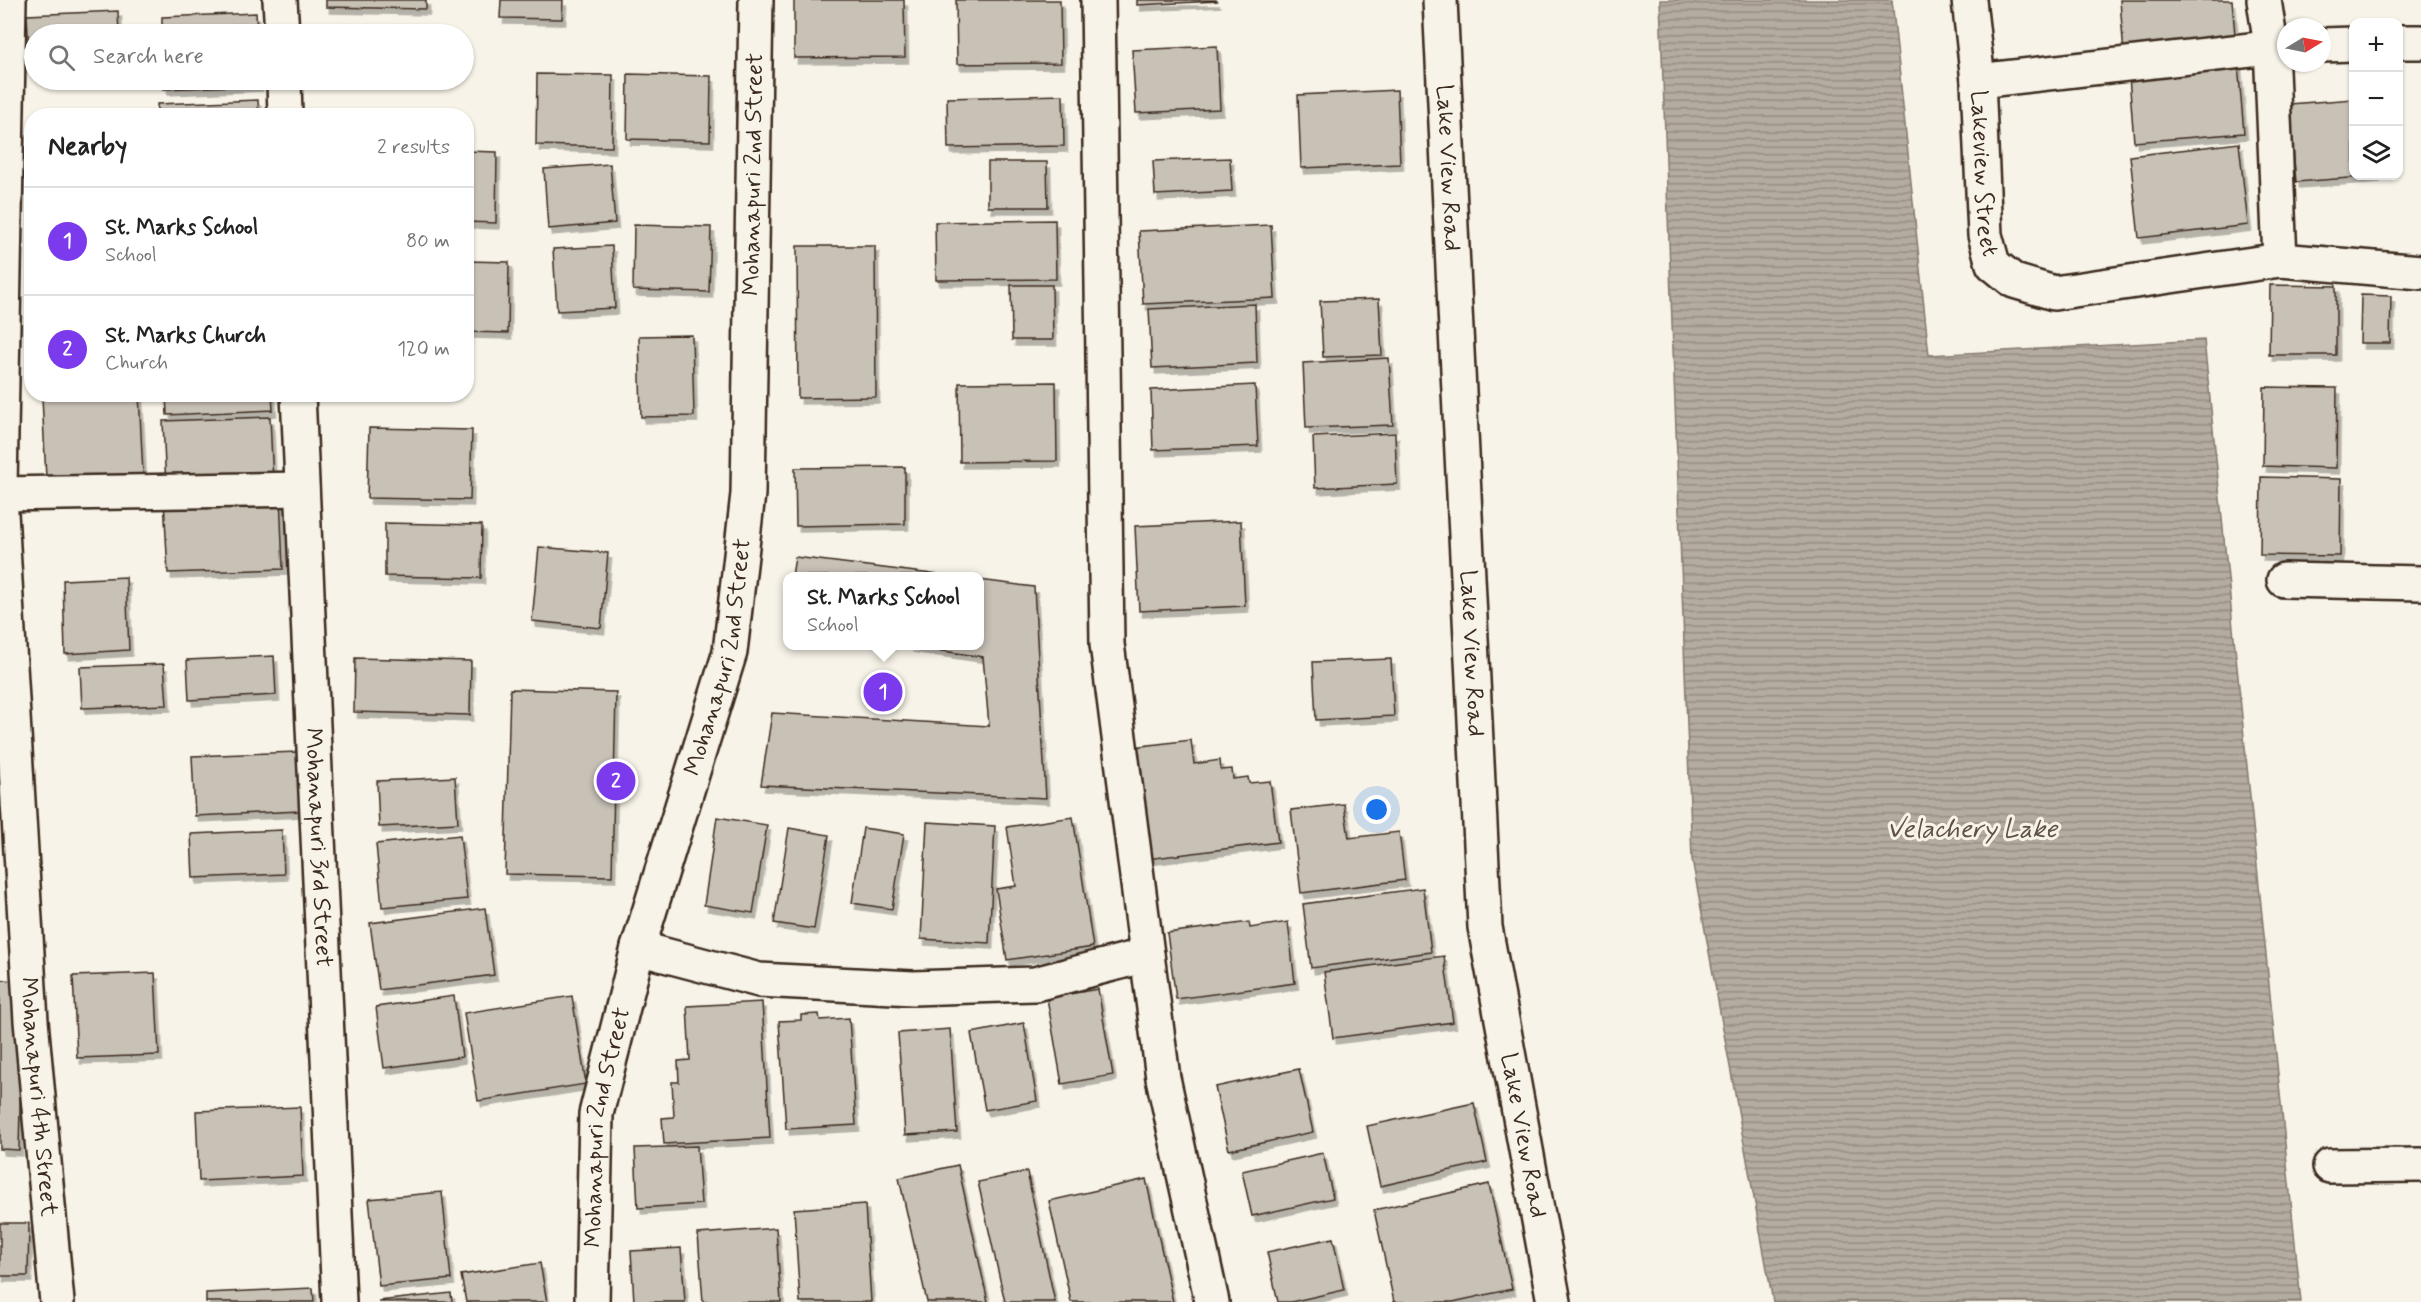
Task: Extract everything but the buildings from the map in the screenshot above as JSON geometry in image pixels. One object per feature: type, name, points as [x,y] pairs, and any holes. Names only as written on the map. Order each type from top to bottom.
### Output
[{"type":"street","points":[[0,487],[9,0]]},
{"type":"street","points":[[280,0],[281,24]]},
{"type":"street","name":"Mohanapuri 2nd Street","points":[[592,1302],[596,1114],[638,948],[729,652],[748,494],[756,0]]},
{"type":"street","points":[[1098,0],[1107,644],[1163,1078],[1212,1302]]},
{"type":"street","name":"Lake View Road","points":[[1440,0],[1485,927],[1554,1302]]},
{"type":"street","name":"Lakeview Street","points":[[1969,0],[1978,81],[1985,235],[1993,264],[2014,281],[2054,293],[2280,260],[2421,272]]},
{"type":"street","points":[[2264,0],[2277,43]]},
{"type":"street","points":[[2403,42],[2421,42]]},
{"type":"street","points":[[2331,45],[2349,44]]},
{"type":"street","points":[[1978,81],[2277,46]]},
{"type":"street","points":[[2278,72],[2280,260]]},
{"type":"street","points":[[284,90],[285,108]]},
{"type":"street","name":"Mohanapuri 3rd Street","points":[[298,402],[339,1302]]},
{"type":"street","points":[[0,495],[302,489]]},
{"type":"street","name":"Mohanapuri 4th Street","points":[[0,495],[31,1021],[57,1302]]},
{"type":"street","points":[[2284,580],[2421,583]]},
{"type":"street","points":[[638,948],[759,980],[913,988],[1035,984],[1147,955]]},
{"type":"street","points":[[2330,1166],[2421,1165]]},
{"type":"water","name":"Velachery Lake","points":[[1660,0],[1892,0],[1929,355],[2204,340],[2301,1302],[1773,1302],[1692,859]]},
{"type":"place","name":"St. Marks School","points":[[883,692]]},
{"type":"place","name":"St. Marks Church","points":[[616,781]]}]
